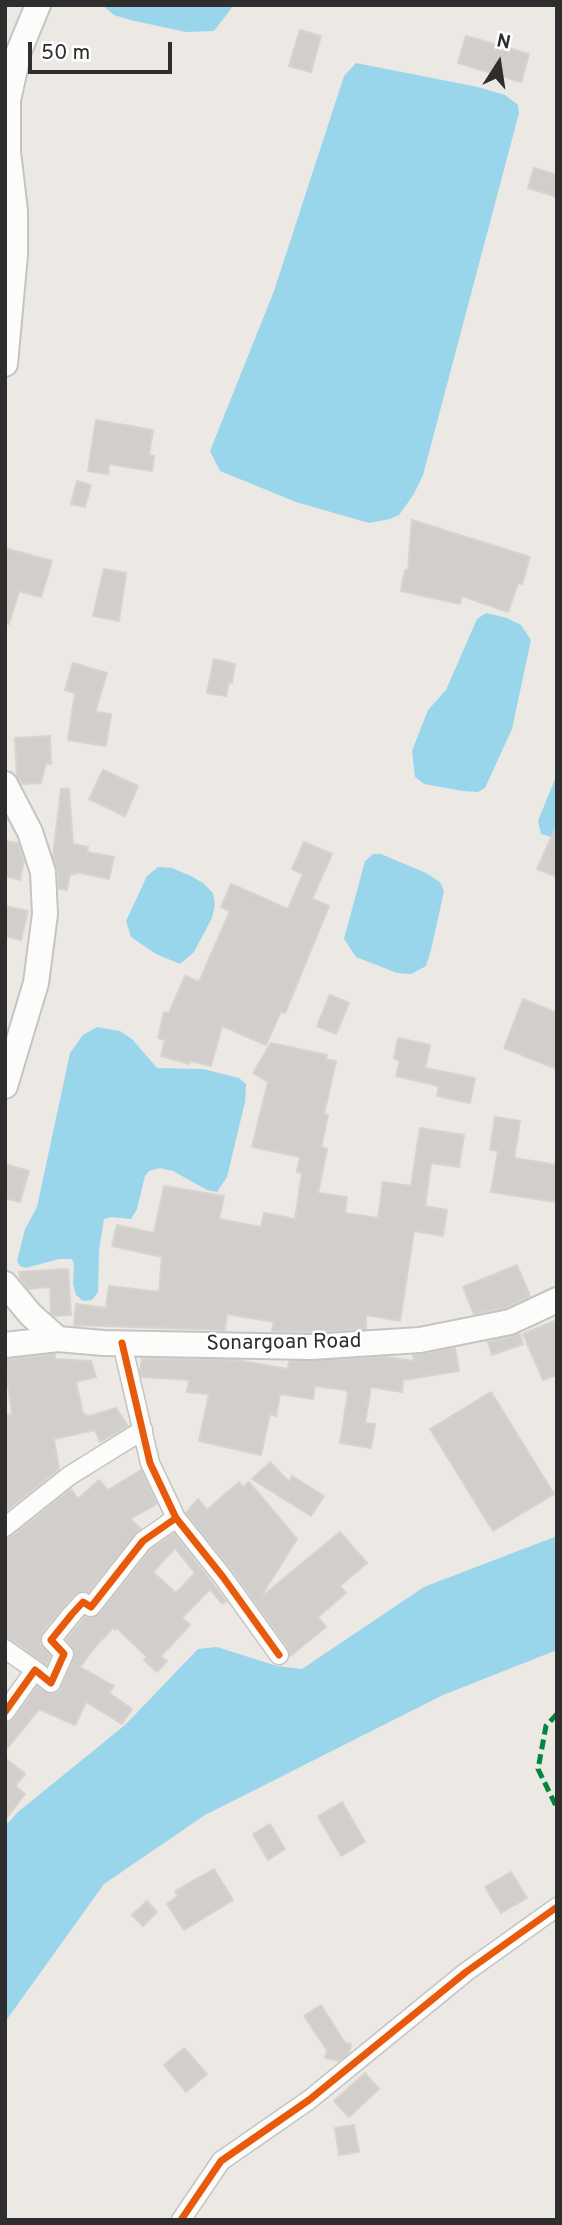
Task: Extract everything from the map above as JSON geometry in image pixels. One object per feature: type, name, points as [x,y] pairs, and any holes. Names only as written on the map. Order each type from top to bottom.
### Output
[{"type":"main road","points":[[5,364],[14,266],[15,211],[8,152],[8,100],[19,51],[38,5]]},
{"type":"main road","points":[[5,784],[30,832],[43,872],[46,914],[36,983],[5,1086]]},
{"type":"main road","points":[[5,1284],[31,1315],[58,1339]]},
{"type":"main road","name":"Sonargoan Road","points":[[5,1345],[58,1339],[311,1347],[420,1340],[510,1322],[557,1300]]},
{"type":"street","points":[[122,1343],[150,1463],[176,1518],[223,1577],[279,1655]]},
{"type":"street","points":[[5,1527],[69,1476],[143,1430]]},
{"type":"street","points":[[5,1649],[51,1683],[64,1654],[51,1640],[83,1602],[91,1607],[144,1541],[176,1518]]},
{"type":"street","points":[[5,1712],[35,1670]]},
{"type":"street","points":[[181,2220],[221,2161],[309,2100],[466,1972],[557,1907]]},
{"type":"water","points":[[102,5],[234,5],[214,31],[186,32],[114,15]]},
{"type":"water","points":[[356,63],[478,87],[505,95],[518,105],[519,113],[423,475],[399,515],[369,523],[296,502],[220,471],[210,451],[274,291],[344,76]]},
{"type":"water","points":[[486,613],[521,625],[531,640],[512,729],[485,788],[478,792],[424,784],[415,777],[412,751],[428,710],[446,690],[477,619]]},
{"type":"water","points":[[557,774],[557,839],[541,834],[538,821]]},
{"type":"water","points":[[373,854],[381,854],[426,873],[440,882],[444,891],[426,966],[411,974],[397,973],[356,957],[344,939],[365,861]]},
{"type":"water","points":[[158,867],[172,868],[191,876],[213,893],[215,904],[212,918],[194,952],[180,964],[156,954],[131,937],[126,921],[147,876]]},
{"type":"water","points":[[97,1027],[120,1031],[132,1039],[157,1068],[203,1069],[239,1078],[246,1084],[245,1102],[227,1177],[217,1192],[207,1190],[173,1171],[160,1168],[149,1171],[145,1176],[137,1209],[131,1219],[104,1219],[99,1251],[98,1292],[92,1300],[83,1301],[76,1295],[73,1284],[72,1259],[59,1259],[26,1268],[20,1266],[17,1261],[25,1229],[37,1207],[70,1053],[83,1035]]},
{"type":"water","points":[[557,1536],[557,1650],[443,1695],[205,1815],[104,1884],[5,2022],[5,1826],[18,1812],[125,1725],[198,1649],[217,1647],[277,1666],[302,1669],[424,1587]]},
{"type":"building","points":[[300,30],[321,36],[311,72],[289,66]]},
{"type":"building","points":[[466,36],[529,54],[521,82],[458,63]]},
{"type":"building","points":[[534,168],[557,175],[557,197],[528,188]]},
{"type":"building","points":[[96,420],[153,430],[149,455],[154,456],[152,471],[109,464],[108,474],[88,471]]},
{"type":"building","points":[[77,481],[91,485],[85,507],[71,504]]},
{"type":"building","points":[[412,520],[530,557],[522,584],[518,583],[508,612],[462,596],[460,604],[401,591],[405,570],[408,570]]},
{"type":"building","points":[[5,548],[52,561],[41,597],[19,591],[9,624],[5,623]]},
{"type":"building","points":[[104,569],[126,573],[119,621],[93,616]]},
{"type":"building","points":[[214,659],[235,664],[232,683],[229,682],[226,696],[207,693]]},
{"type":"building","points":[[73,663],[107,673],[95,712],[111,714],[106,746],[68,740],[75,693],[65,690]]},
{"type":"building","points":[[50,736],[51,764],[46,763],[41,783],[22,784],[17,776],[15,738]]},
{"type":"building","points":[[103,770],[138,786],[125,816],[89,799]]},
{"type":"building","points":[[61,789],[69,789],[73,844],[88,847],[87,852],[114,857],[109,879],[76,872],[70,874],[67,890],[59,889],[58,871],[53,856]]},
{"type":"building","points":[[557,825],[557,877],[537,869]]},
{"type":"building","points":[[5,841],[18,843],[24,861],[20,880],[5,876]]},
{"type":"building","points":[[304,842],[332,854],[312,899],[329,906],[285,1013],[281,1011],[266,1045],[222,1026],[211,1066],[190,1061],[189,1064],[161,1056],[165,1040],[158,1038],[164,1012],[169,1013],[185,976],[199,982],[230,911],[221,907],[231,884],[288,909],[303,874],[292,869]]},
{"type":"building","points":[[5,906],[28,911],[21,940],[5,936]]},
{"type":"building","points":[[330,995],[349,1003],[336,1034],[317,1026]]},
{"type":"building","points":[[523,999],[557,1013],[557,1069],[504,1048]]},
{"type":"building","points":[[398,1038],[430,1045],[425,1068],[475,1078],[470,1103],[437,1096],[439,1086],[396,1076],[400,1061],[394,1058]]},
{"type":"building","points":[[271,1043],[327,1055],[325,1059],[336,1061],[324,1114],[328,1115],[321,1147],[327,1149],[318,1193],[347,1197],[345,1213],[378,1218],[383,1182],[411,1186],[420,1128],[464,1135],[459,1167],[431,1163],[425,1206],[447,1210],[443,1236],[414,1231],[400,1321],[366,1315],[366,1329],[311,1332],[272,1331],[274,1322],[227,1314],[225,1330],[74,1325],[76,1304],[106,1308],[109,1286],[159,1292],[162,1257],[112,1246],[117,1225],[154,1233],[164,1186],[224,1196],[219,1219],[261,1227],[264,1213],[295,1219],[302,1173],[297,1172],[300,1157],[252,1147],[268,1082],[253,1073]]},
{"type":"building","points":[[495,1117],[520,1121],[514,1158],[557,1165],[555,1202],[491,1192],[498,1151],[490,1150]]},
{"type":"building","points":[[5,1164],[29,1171],[20,1202],[5,1198]]},
{"type":"building","points":[[517,1265],[530,1296],[505,1308],[474,1314],[463,1287]]},
{"type":"building","points":[[68,1269],[71,1315],[55,1316],[51,1313],[50,1287],[28,1289],[19,1272]]},
{"type":"building","points":[[557,1320],[557,1375],[543,1380],[523,1334]]},
{"type":"building","points":[[520,1334],[523,1344],[492,1355],[488,1342]]},
{"type":"building","points":[[455,1348],[459,1371],[403,1380],[402,1392],[371,1387],[365,1423],[375,1424],[371,1448],[340,1443],[348,1393],[346,1390],[315,1386],[313,1399],[280,1394],[276,1416],[270,1414],[261,1455],[199,1441],[209,1394],[187,1392],[189,1380],[142,1377],[140,1372],[142,1359],[236,1360],[288,1369],[289,1361],[387,1357],[414,1361],[413,1355]]},
{"type":"building","points":[[55,1354],[55,1359],[91,1361],[96,1377],[76,1382],[83,1414],[87,1417],[116,1408],[128,1426],[100,1442],[95,1430],[54,1439],[59,1469],[5,1512],[5,1415],[12,1415],[5,1360]]},
{"type":"building","points":[[491,1392],[554,1494],[493,1531],[430,1429]]},
{"type":"building","points":[[270,1462],[289,1482],[292,1476],[324,1496],[311,1516],[252,1479]]},
{"type":"building","points":[[141,1470],[157,1504],[130,1519],[141,1529],[88,1592],[80,1591],[75,1594],[42,1633],[40,1644],[51,1656],[47,1665],[12,1640],[5,1638],[5,1538],[12,1536],[71,1489],[78,1499],[99,1480],[108,1490]]},
{"type":"building","points":[[239,1482],[243,1487],[249,1482],[297,1539],[260,1598],[340,1532],[367,1563],[340,1586],[346,1593],[318,1617],[326,1627],[290,1656],[288,1648],[232,1570],[186,1513],[198,1499],[207,1510]]},
{"type":"building","points":[[174,1533],[226,1601],[222,1604],[210,1589],[182,1618],[190,1625],[161,1656],[167,1661],[157,1672],[144,1660],[147,1657],[117,1628],[113,1628],[95,1647],[80,1667],[114,1686],[109,1693],[132,1709],[122,1724],[86,1702],[75,1725],[39,1709],[5,1751],[5,1723],[14,1719],[37,1686],[51,1694],[61,1688],[75,1653],[66,1639],[85,1617],[91,1618],[99,1614],[151,1549]],"holes":[[[175,1548],[195,1573],[176,1593],[153,1572]]]},
{"type":"building","points":[[5,1758],[25,1774],[15,1786],[25,1794],[5,1820]]},
{"type":"building","points":[[342,1802],[365,1842],[341,1856],[318,1816]]},
{"type":"building","points":[[270,1824],[285,1849],[268,1860],[253,1834]]},
{"type":"building","points":[[214,1869],[233,1900],[184,1930],[167,1904],[178,1896],[175,1891]]},
{"type":"building","points":[[511,1872],[527,1898],[501,1913],[485,1887]]},
{"type":"building","points":[[147,1901],[157,1912],[143,1926],[132,1915]]},
{"type":"building","points":[[321,2005],[345,2043],[351,2044],[349,2053],[339,2061],[325,2058],[327,2050],[304,2016]]},
{"type":"building","points":[[184,2048],[207,2074],[186,2092],[164,2065]]},
{"type":"building","points":[[365,2073],[379,2089],[349,2117],[334,2101]]},
{"type":"building","points":[[354,2125],[359,2152],[339,2155],[335,2128]]},
{"type":"marked path","points":[[557,1714],[546,1726],[538,1769],[557,1808]]},
{"type":"cycle path","points":[[122,1343],[150,1463],[176,1518],[223,1577],[279,1655]]},
{"type":"cycle path","points":[[5,1712],[35,1670],[51,1683],[64,1654],[51,1640],[83,1602],[91,1607],[143,1541],[176,1518]]},
{"type":"cycle path","points":[[181,2220],[221,2161],[309,2100],[466,1972],[557,1907]]}]
